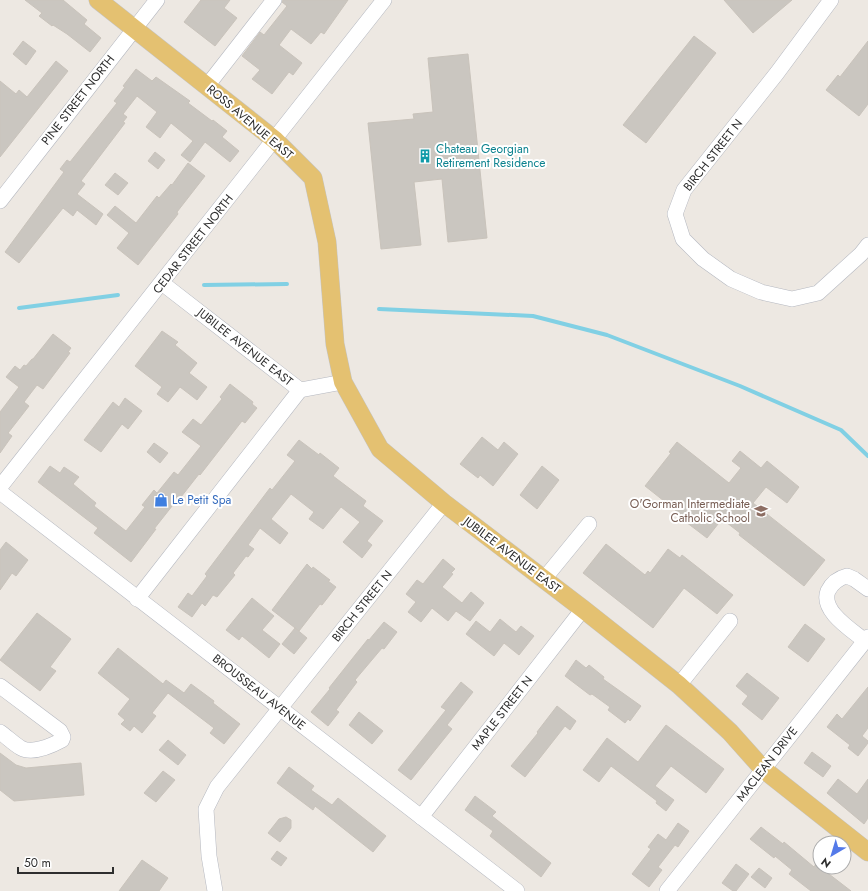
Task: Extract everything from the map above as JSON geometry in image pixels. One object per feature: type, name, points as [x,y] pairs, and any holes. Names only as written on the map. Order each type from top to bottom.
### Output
[{"type":"main road","name":"ROSS AVENUE EAST","points":[[98,0],[275,140],[313,178],[327,242],[335,344],[343,382]]},
{"type":"main road","name":"JUBILEE AVENUE EAST","points":[[343,382],[380,449],[444,503],[583,609],[679,685],[730,732],[763,769],[868,852]]},
{"type":"street","name":"PINE STREET NORTH","points":[[0,201],[157,0]]},
{"type":"street","points":[[207,86],[274,0]]},
{"type":"street","name":"CEDAR STREET NORTH","points":[[0,486],[275,140],[384,0]]},
{"type":"street","name":"BIRCH STREET N","points":[[831,0],[777,73],[684,190],[675,214],[682,239],[703,259],[731,279],[761,292],[792,299],[818,293],[861,254],[868,245]]},
{"type":"street","name":"JUBILEE AVENUE EAST","points":[[162,283],[300,390],[343,382]]},
{"type":"street","points":[[137,599],[300,390]]},
{"type":"street","name":"BROUSSEAU AVENUE","points":[[0,492],[518,891]]},
{"type":"street","name":"BIRCH STREET N","points":[[215,891],[209,856],[206,809],[216,787],[444,503]]},
{"type":"street","points":[[544,579],[589,524]]},
{"type":"street","points":[[866,639],[836,617],[829,608],[826,596],[836,581],[847,576],[868,589]]},
{"type":"street","name":"MAPLE STREET N","points":[[421,817],[583,609]]},
{"type":"street","points":[[679,685],[730,620]]},
{"type":"street","name":"MACLEAN DRIVE","points":[[667,891],[866,639]]},
{"type":"street","points":[[0,686],[60,732],[63,737],[62,740],[56,744],[33,750],[27,750],[21,748],[0,732]]},
{"type":"building","points":[[25,0],[63,0],[87,20],[84,24],[101,38],[90,52],[67,34],[53,25],[52,26],[39,16],[42,13]]},
{"type":"building","points":[[201,0],[230,0],[224,8],[237,18],[215,46],[184,22]]},
{"type":"building","points":[[283,0],[348,0],[324,34],[321,32],[311,44],[291,29],[279,45],[302,63],[293,75],[289,72],[272,94],[252,79],[260,70],[242,56],[260,32],[264,35],[287,6],[282,2]]},
{"type":"building","points":[[724,0],[792,0],[753,33]]},
{"type":"building","points":[[694,36],[716,53],[646,143],[623,125]]},
{"type":"building","points":[[23,41],[36,51],[26,65],[13,54]]},
{"type":"building","points":[[868,41],[868,104],[859,116],[826,90],[838,75],[840,77]]},
{"type":"building","name":"Chateau Georgian Retirement Residence","points":[[468,54],[487,238],[448,242],[442,179],[414,182],[421,245],[381,249],[368,123],[414,119],[413,114],[433,112],[428,58]]},
{"type":"building","points":[[56,61],[68,71],[0,157],[0,81],[16,94],[19,90],[27,97]]},
{"type":"building","points":[[136,69],[152,81],[156,77],[190,101],[188,103],[227,131],[222,137],[239,151],[230,162],[205,142],[190,162],[181,155],[193,141],[171,123],[160,138],[146,127],[157,112],[137,96],[123,114],[127,117],[123,122],[125,123],[81,181],[85,184],[77,194],[103,214],[96,225],[77,210],[73,216],[63,208],[19,263],[5,252],[64,172],[60,169],[67,160],[70,162],[117,103],[114,101]]},
{"type":"building","points":[[155,152],[165,160],[158,169],[148,161]]},
{"type":"building","points":[[188,163],[205,176],[177,212],[178,214],[138,265],[117,248],[129,233],[107,215],[115,206],[136,223],[157,196],[159,198],[171,184],[172,185]]},
{"type":"building","points":[[115,173],[128,183],[118,195],[105,185]]},
{"type":"building","points":[[162,331],[178,342],[175,345],[197,363],[189,373],[207,387],[197,400],[180,387],[168,402],[157,394],[162,387],[135,366]]},
{"type":"building","points":[[53,334],[71,348],[68,352],[70,353],[43,389],[37,385],[24,402],[29,406],[8,433],[12,436],[0,453],[0,412],[19,387],[6,377],[15,366],[20,370],[24,365],[26,366]]},
{"type":"building","points":[[230,384],[253,402],[252,404],[257,408],[245,423],[242,421],[200,475],[199,474],[181,497],[180,496],[154,529],[156,529],[131,562],[94,533],[98,528],[38,482],[50,466],[60,473],[64,467],[79,477],[73,484],[96,503],[94,506],[126,531],[145,507],[142,505],[154,490],[157,493],[174,472],[178,475],[201,446],[182,432],[193,419],[201,425],[222,399],[220,397]]},
{"type":"building","points":[[125,398],[142,411],[128,429],[122,424],[101,452],[84,440],[113,402],[119,407]]},
{"type":"building","points":[[482,437],[498,450],[504,442],[518,454],[493,486],[480,475],[478,478],[460,464]]},
{"type":"building","points":[[299,440],[319,455],[320,453],[339,468],[333,476],[366,501],[363,506],[383,521],[367,541],[372,545],[362,558],[343,542],[360,522],[341,507],[323,529],[309,519],[314,512],[291,494],[271,519],[288,533],[280,544],[260,528],[248,545],[254,549],[248,557],[246,556],[233,573],[235,575],[217,597],[213,595],[205,606],[202,603],[192,617],[178,607],[188,593],[192,596],[207,576],[205,574],[270,488],[272,490],[295,461],[287,455]]},
{"type":"building","name":"O'Gorman Intermediate Catholic School","points":[[677,442],[729,483],[741,468],[732,461],[740,451],[761,468],[767,461],[799,487],[787,503],[766,487],[753,503],[825,560],[804,586],[739,535],[740,533],[722,519],[707,538],[686,522],[688,520],[645,486],[671,453],[669,452]]},
{"type":"building","points":[[154,443],[168,453],[160,463],[147,452]]},
{"type":"building","points":[[542,466],[559,480],[537,509],[520,495]]},
{"type":"building","points":[[6,542],[28,560],[16,576],[12,573],[0,590],[0,550]]},
{"type":"building","points":[[606,544],[645,575],[648,571],[650,573],[668,549],[680,558],[682,555],[733,595],[717,614],[684,588],[653,628],[583,573]]},
{"type":"building","points":[[443,559],[455,569],[451,573],[453,574],[442,587],[462,603],[471,592],[484,603],[470,621],[456,611],[448,621],[432,608],[421,622],[408,612],[416,602],[406,594],[417,580],[423,584]]},
{"type":"building","points":[[307,564],[312,569],[313,567],[330,580],[328,581],[336,587],[322,605],[320,604],[299,631],[272,610]]},
{"type":"building","points":[[252,598],[274,616],[262,630],[280,644],[269,658],[242,636],[239,640],[226,630]]},
{"type":"building","points":[[37,613],[71,639],[50,667],[56,671],[40,691],[0,660]]},
{"type":"building","points":[[500,619],[516,632],[521,626],[534,636],[519,655],[504,643],[494,656],[466,634],[476,621],[490,632]]},
{"type":"building","points":[[384,622],[397,632],[384,649],[382,648],[355,680],[357,682],[336,710],[339,712],[328,726],[311,712],[368,639],[369,640]]},
{"type":"building","points":[[805,624],[825,639],[808,662],[788,647]]},
{"type":"building","points":[[295,628],[307,638],[294,654],[282,644]]},
{"type":"building","points":[[118,648],[163,684],[166,680],[184,693],[191,684],[214,701],[213,703],[240,724],[224,744],[210,733],[214,728],[168,693],[152,713],[156,716],[142,733],[134,726],[130,731],[121,724],[125,720],[118,714],[130,699],[98,673]]},
{"type":"building","points":[[576,660],[586,668],[589,665],[604,677],[603,679],[641,706],[630,721],[628,719],[625,723],[608,710],[610,707],[592,694],[590,695],[565,676]]},
{"type":"building","points":[[747,673],[779,698],[762,720],[742,704],[748,696],[736,686]]},
{"type":"building","points":[[461,682],[473,692],[447,725],[452,729],[411,780],[398,770],[446,710],[441,707]]},
{"type":"building","points":[[868,687],[868,728],[862,736],[868,741],[868,743],[858,756],[848,748],[850,745],[827,727],[837,714],[842,719]]},
{"type":"building","points":[[557,706],[576,721],[570,730],[565,726],[525,777],[511,766],[538,733],[537,732]]},
{"type":"building","points":[[359,712],[383,731],[372,744],[349,725]]},
{"type":"building","points":[[666,725],[724,769],[706,793],[671,766],[655,786],[674,800],[666,811],[656,803],[657,801],[611,766],[599,782],[583,770],[607,738],[638,762]]},
{"type":"building","points":[[168,740],[186,755],[178,765],[159,750]]},
{"type":"building","points":[[812,752],[831,766],[823,777],[804,763]]},
{"type":"building","points":[[0,753],[16,765],[26,768],[81,763],[84,795],[14,801],[0,790]]},
{"type":"building","points":[[289,767],[314,786],[311,790],[332,805],[338,798],[386,836],[373,852],[315,806],[313,810],[277,783]]},
{"type":"building","points":[[163,771],[175,780],[156,802],[144,793]]},
{"type":"building","points":[[838,779],[857,794],[868,779],[868,818],[864,824],[827,793]]},
{"type":"building","points":[[475,796],[496,812],[492,816],[551,863],[541,877],[490,836],[493,831],[465,810]]},
{"type":"building","points":[[286,817],[291,820],[291,828],[280,842],[268,833],[279,819]]},
{"type":"building","points":[[678,823],[689,831],[678,847],[675,845],[658,867],[662,870],[649,887],[632,874],[651,849],[648,847],[658,834],[666,840]]},
{"type":"building","points":[[761,827],[783,844],[784,842],[812,865],[812,875],[830,875],[851,891],[811,891],[789,874],[792,870],[750,839]]},
{"type":"building","points":[[277,851],[287,858],[281,866],[271,859]]},
{"type":"building","points":[[142,860],[168,878],[159,891],[119,891]]},
{"type":"building","points":[[736,864],[749,874],[736,891],[733,891],[722,883]]},
{"type":"building","points":[[759,868],[772,878],[765,888],[751,877]]},
{"type":"waterway","points":[[204,285],[287,284]]},
{"type":"waterway","points":[[19,308],[118,295]]},
{"type":"waterway","points":[[379,309],[533,316],[607,335],[740,386],[841,430],[868,456]]},
{"type":"place","name":"Chateau Georgian Retirement Residence","points":[[425,156]]},
{"type":"place","name":"Le Petit Spa","points":[[161,500]]},
{"type":"place","name":"O'Gorman Intermediate Catholic School","points":[[761,511]]}]
